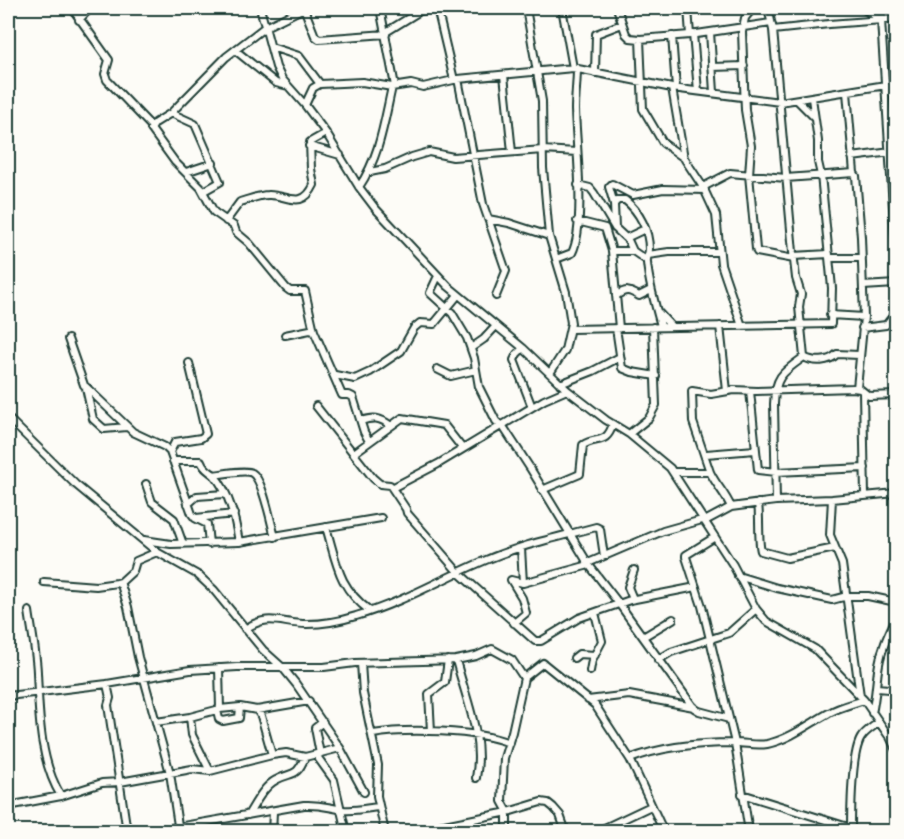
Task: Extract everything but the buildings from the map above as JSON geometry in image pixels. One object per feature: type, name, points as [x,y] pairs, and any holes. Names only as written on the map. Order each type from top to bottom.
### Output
[{"type":"street","points":[[72,8],[109,60],[105,74],[107,80],[152,127],[152,131],[168,154],[204,191],[214,212],[234,226],[236,232],[249,243],[288,290],[306,291],[314,331],[340,394],[349,394],[353,397],[369,441]]},
{"type":"street","points":[[79,20],[90,8]]},
{"type":"street","points":[[260,8],[276,67],[288,86],[326,133],[359,187],[375,208],[458,295],[523,348],[567,390],[629,434],[673,472],[715,537],[756,609],[768,623],[814,649],[862,699],[893,738],[897,750]]},
{"type":"street","points":[[152,127],[171,114],[235,50],[266,27],[304,8],[315,36],[319,39],[386,33],[420,11],[438,8],[488,219],[506,271],[496,296]]},
{"type":"street","points":[[359,187],[370,172],[385,126],[394,87],[380,8]]},
{"type":"street","points":[[526,8],[542,101],[545,210],[549,236],[566,292],[571,328],[565,350],[550,373]]},
{"type":"street","points":[[556,259],[572,253],[576,243],[578,184],[575,68],[562,8]]},
{"type":"street","points":[[617,8],[628,37],[640,39],[691,35],[771,23]]},
{"type":"street","points":[[688,8],[698,91]]},
{"type":"street","points":[[753,8],[747,12],[743,27],[751,146],[749,175],[757,252],[794,257],[862,258]]},
{"type":"street","points":[[767,8],[773,30],[796,278],[801,294],[799,307],[804,357]]},
{"type":"street","points":[[862,8],[881,20]]},
{"type":"street","points":[[885,8],[881,20],[897,255]]},
{"type":"street","points":[[773,30],[897,18]]},
{"type":"street","points":[[596,73],[596,34],[622,24]]},
{"type":"street","points":[[710,32],[714,92]]},
{"type":"street","points":[[672,36],[674,88],[684,158]]},
{"type":"street","points":[[640,39],[643,109],[663,143],[684,158],[704,188],[716,215],[718,252],[726,283],[742,326]]},
{"type":"street","points":[[271,46],[299,56],[320,84]]},
{"type":"street","points":[[235,50],[276,83],[288,86]]},
{"type":"street","points":[[712,67],[744,66]]},
{"type":"street","points":[[305,105],[313,88],[320,84],[362,82],[394,87],[411,84],[423,87],[456,80],[575,68],[643,83],[780,102],[886,86]]},
{"type":"street","points":[[504,75],[512,152]]},
{"type":"street","points":[[886,86],[897,98]]},
{"type":"street","points":[[847,92],[852,157],[856,176],[863,286],[864,317],[857,388]]},
{"type":"street","points":[[571,328],[831,324],[830,256],[812,98]]},
{"type":"street","points":[[797,100],[815,118]]},
{"type":"street","points":[[171,114],[197,126],[213,163],[220,182],[204,191]]},
{"type":"street","points":[[226,221],[240,202],[267,195],[290,200],[306,195],[314,185],[309,146],[311,141],[326,133]]},
{"type":"street","points":[[309,146],[340,155]]},
{"type":"street","points":[[370,172],[385,169],[429,152],[453,157],[543,150],[577,152]]},
{"type":"street","points":[[852,157],[891,152]]},
{"type":"street","points":[[186,172],[213,163]]},
{"type":"street","points":[[615,228],[614,204],[609,187],[612,184],[633,195],[663,189],[704,188],[726,174],[786,178],[854,173]]},
{"type":"street","points":[[578,184],[590,188],[615,228],[626,238],[633,251]]},
{"type":"street","points":[[614,204],[618,200],[626,200],[639,215],[645,229],[648,239],[647,258],[651,290],[661,326]]},
{"type":"street","points":[[488,219],[549,236]]},
{"type":"street","points":[[577,220],[605,228],[612,251],[617,328],[620,357],[624,370],[656,376]]},
{"type":"street","points":[[626,238],[645,229]]},
{"type":"street","points":[[612,251],[633,251],[647,258],[669,252],[718,252]]},
{"type":"street","points":[[438,276],[430,292],[447,307],[463,331],[471,348],[481,391],[496,421],[504,428],[588,564],[694,708]]},
{"type":"street","points":[[863,286],[897,284]]},
{"type":"street","points":[[616,296],[624,290],[630,290],[639,297],[651,290]]},
{"type":"street","points":[[334,375],[355,379],[375,370],[400,351],[414,328],[420,323],[434,324],[458,295]]},
{"type":"street","points":[[657,310],[671,326]]},
{"type":"street","points":[[862,328],[886,325],[897,312]]},
{"type":"street","points":[[830,315],[864,317]]},
{"type":"street","points":[[471,348],[484,339],[496,326]]},
{"type":"street","points":[[720,326],[727,391]]},
{"type":"street","points":[[629,434],[653,412],[657,402],[653,327]]},
{"type":"street","points":[[285,335],[314,331]]},
{"type":"street","points":[[68,339],[81,380],[86,388],[127,427],[165,447],[170,452],[195,518],[207,524],[209,544]]},
{"type":"street","points":[[523,348],[514,360],[532,407]]},
{"type":"street","points":[[804,357],[813,361],[832,359],[837,354],[859,355]]},
{"type":"street","points":[[560,384],[620,357]]},
{"type":"street","points":[[776,501],[774,390],[782,374],[804,357]]},
{"type":"street","points":[[170,452],[175,442],[201,438],[206,434],[189,363]]},
{"type":"street","points":[[437,369],[451,376],[476,370]]},
{"type":"street","points":[[86,388],[93,420],[104,429],[127,427]]},
{"type":"street","points":[[731,507],[726,494],[715,483],[710,472],[706,454],[693,422],[692,391],[711,394],[727,391],[857,388],[867,395],[897,395]]},
{"type":"street","points":[[392,488],[438,464],[532,407],[567,390]]},
{"type":"street","points":[[750,391],[758,470],[776,472],[865,468]]},
{"type":"street","points":[[863,392],[865,496]]},
{"type":"street","points":[[316,406],[379,483],[390,484],[407,513],[459,573],[531,639],[538,642],[567,624],[633,599],[696,587]]},
{"type":"street","points":[[8,418],[75,484],[155,550],[203,578],[263,650],[283,668],[309,701],[340,748],[364,792]]},
{"type":"street","points":[[361,421],[374,418],[384,420],[391,426]]},
{"type":"street","points":[[354,453],[402,418],[446,427],[462,448]]},
{"type":"street","points":[[542,490],[580,474],[582,446],[585,443],[604,439],[610,433],[613,424]]},
{"type":"street","points":[[706,454],[755,450]]},
{"type":"street","points":[[173,461],[201,461],[204,469],[214,475],[234,514],[239,542]]},
{"type":"street","points":[[214,475],[248,472],[255,476],[261,485],[275,537]]},
{"type":"street","points":[[673,472],[710,472]]},
{"type":"street","points":[[146,484],[152,502],[174,519],[183,544]]},
{"type":"street","points":[[514,623],[526,613],[522,598],[511,580],[523,583],[588,564],[663,531],[704,521],[731,507],[776,501],[832,500],[897,493]]},
{"type":"street","points":[[188,504],[197,496],[225,494]]},
{"type":"street","points":[[832,500],[830,535],[842,564],[862,699]]},
{"type":"street","points":[[758,503],[761,552],[787,558],[836,548]]},
{"type":"street","points":[[195,518],[234,514]]},
{"type":"street","points":[[143,540],[183,544],[239,542],[381,518]]},
{"type":"street","points":[[326,527],[346,588],[354,599],[370,611]]},
{"type":"street","points":[[245,629],[260,620],[305,624],[343,619],[426,589],[486,560],[598,527],[604,556]]},
{"type":"street","points":[[715,537],[686,555],[709,633],[735,743],[749,831]]},
{"type":"street","points":[[153,541],[155,550]]},
{"type":"street","points":[[521,548],[523,583]]},
{"type":"street","points":[[44,582],[96,586],[121,582],[133,571],[137,560],[155,550]]},
{"type":"street","points":[[633,599],[628,587],[634,570]]},
{"type":"street","points":[[738,576],[777,588],[832,600],[847,596],[872,596],[897,602]]},
{"type":"street","points":[[117,583],[121,585],[128,607],[170,773],[179,829]]},
{"type":"street","points":[[658,660],[671,652],[729,633],[756,609]]},
{"type":"street","points":[[29,611],[35,651],[36,692],[42,737],[50,772],[61,796]]},
{"type":"street","points":[[591,671],[602,641],[595,614]]},
{"type":"street","points":[[872,713],[879,665],[888,634],[897,618]]},
{"type":"street","points":[[643,638],[673,619]]},
{"type":"street","points":[[8,696],[107,684],[144,676],[219,668],[324,667],[361,663],[456,660],[476,656],[492,649],[512,660],[524,678]]},
{"type":"street","points":[[574,658],[579,654],[595,655]]},
{"type":"street","points":[[431,731],[429,694],[446,682],[448,660]]},
{"type":"street","points":[[456,660],[477,736],[480,760],[476,778]]},
{"type":"street","points":[[361,663],[363,693],[378,765],[377,796],[385,831]]},
{"type":"street","points":[[507,831],[507,812],[502,801],[504,758],[524,678],[543,663],[595,705],[630,759],[663,831]]},
{"type":"street","points":[[219,668],[219,719],[223,721],[239,718],[240,707]]},
{"type":"street","points":[[107,684],[110,698],[108,705],[128,831]]},
{"type":"street","points":[[877,687],[897,693]]},
{"type":"street","points":[[588,700],[629,695],[694,708],[729,719]]},
{"type":"street","points":[[630,759],[645,753],[683,747],[735,743],[764,745],[780,741],[831,711],[862,699]]},
{"type":"street","points":[[156,722],[240,707],[257,710],[309,701]]},
{"type":"street","points":[[257,710],[261,716],[272,755]]},
{"type":"street","points":[[190,717],[192,735],[210,771]]},
{"type":"street","points":[[323,722],[315,728],[318,754],[334,780],[346,831]]},
{"type":"street","points":[[742,794],[851,830],[851,801],[857,747],[862,736],[879,722]]},
{"type":"street","points":[[373,734],[431,731],[495,737],[509,743]]},
{"type":"street","points":[[8,806],[61,796],[94,785],[192,769],[210,771],[286,753],[305,757],[340,748]]},
{"type":"street","points":[[248,815],[257,800],[275,780],[297,772],[305,757]]},
{"type":"street","points":[[411,831],[507,812],[541,802],[548,803],[560,815],[566,831]]},
{"type":"street","points":[[149,831],[179,829],[320,804],[342,810],[379,807]]},
{"type":"street","points":[[596,831],[651,806]]},
{"type":"street","points":[[272,831],[273,812]]}]
